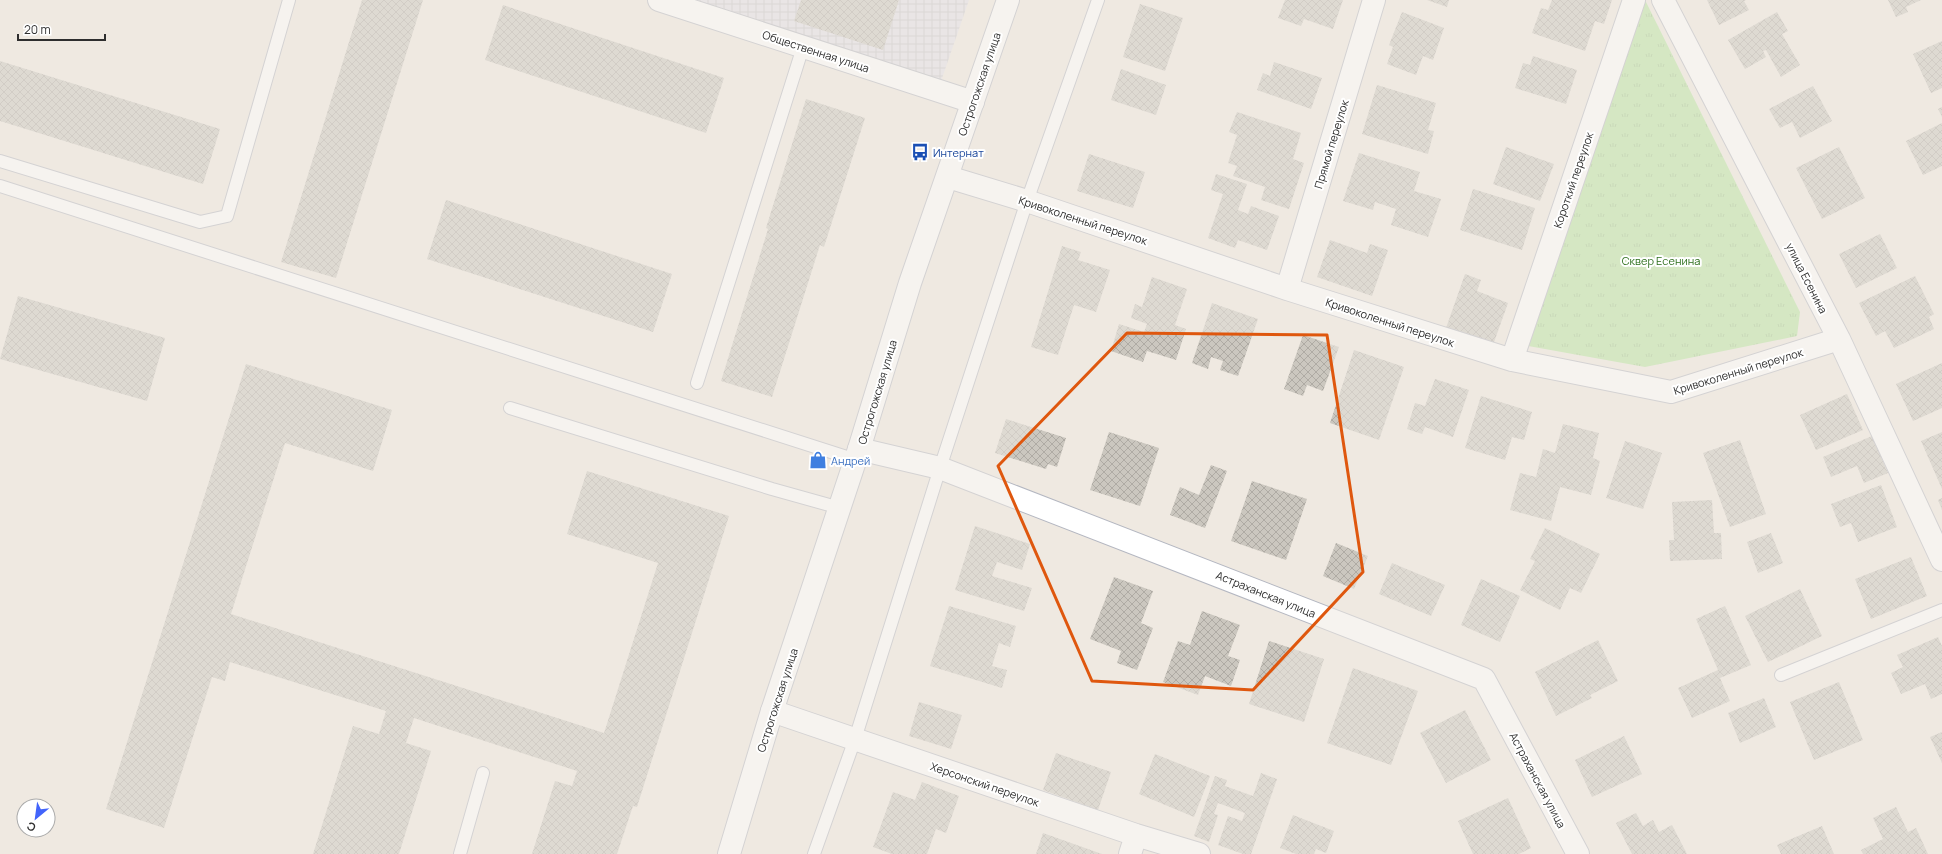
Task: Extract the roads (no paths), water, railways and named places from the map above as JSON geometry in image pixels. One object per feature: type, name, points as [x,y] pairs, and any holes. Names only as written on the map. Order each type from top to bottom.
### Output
[{"type":"street","name":"Общественная улица","points":[[660,0],[695,6],[803,47],[973,102]]},
{"type":"street","name":"Острогожская улица","points":[[729,854],[772,711],[858,454],[910,283],[948,177],[1008,0]]},
{"type":"street","name":"Прямой переулок","points":[[1287,288],[1374,0]]},
{"type":"street","name":"Короткий переулок","points":[[1512,360],[1634,0]]},
{"type":"street","name":"улица Есенина","points":[[1663,0],[1839,339],[1942,560]]},
{"type":"street","name":"Кривоколенный переулок","points":[[948,177],[1027,201],[1287,288],[1512,360],[1670,392],[1839,339]]},
{"type":"street","name":"Астраханская улица","points":[[858,454],[940,468],[1484,679],[1578,854]]},
{"type":"street","name":"Херсонский переулок","points":[[772,711],[855,739],[1133,845],[1199,854]]},
{"type":"lane","points":[[0,161],[200,222],[227,216],[289,0]]},
{"type":"lane","points":[[814,854],[855,739],[940,468],[1027,201],[1098,0]]},
{"type":"lane","points":[[696,383],[803,47]]},
{"type":"lane","points":[[0,186],[858,454]]},
{"type":"lane","points":[[510,408],[772,489],[840,508]]},
{"type":"lane","points":[[1781,675],[1942,610]]},
{"type":"lane","points":[[460,854],[483,773]]},
{"type":"place","name":"Интернат","points":[[920,152]]},
{"type":"place","name":"Андрей","points":[[818,460]]},
{"type":"park label","name":"Сквер Есенина","points":[[1661,260]]}]
